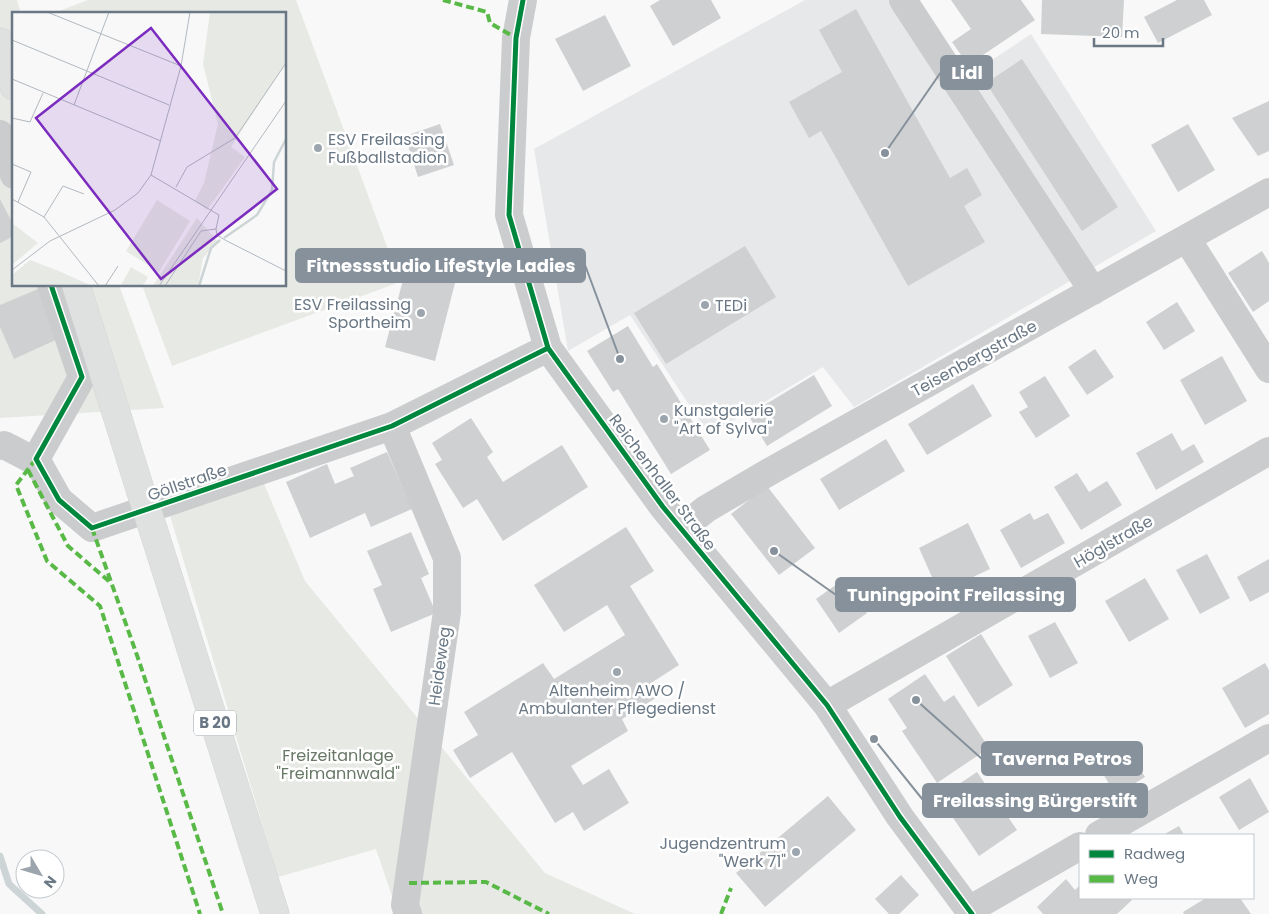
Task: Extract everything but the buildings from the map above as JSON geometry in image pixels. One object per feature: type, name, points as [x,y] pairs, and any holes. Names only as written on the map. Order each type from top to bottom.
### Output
[{"type":"main road","points":[[0,42],[12,80]]},
{"type":"main road","name":"B 20","points":[[76,286],[275,914]]},
{"type":"street","name":"Reichenhaller Straße","points":[[523,0],[516,38],[509,215],[548,348],[663,507],[827,705],[900,817],[970,912]]},
{"type":"street","points":[[903,0],[1093,291]]},
{"type":"street","points":[[0,134],[12,169]]},
{"type":"street","name":"Teisenbergstraße","points":[[681,529],[706,510],[769,472],[1269,192]]},
{"type":"street","points":[[1188,238],[1269,369]]},
{"type":"street","points":[[0,446],[4,445],[29,458],[36,459],[82,377],[51,286]]},
{"type":"street","name":"Göllstraße","points":[[36,459],[59,500],[92,528],[392,426],[548,348]]},
{"type":"street","name":"Heideweg","points":[[392,426],[447,558],[447,612],[405,905],[408,914]]},
{"type":"street","name":"Höglstraße","points":[[827,705],[1269,451]]},
{"type":"street","points":[[1101,834],[1269,738]]},
{"type":"street","points":[[970,912],[1079,847]]},
{"type":"shaded area","points":[[805,0],[919,0],[968,76],[1031,34],[1156,231],[854,407],[823,367],[709,435],[630,315],[568,351],[534,149]]},
{"type":"green space","points":[[0,0],[17,0],[20,12],[12,12],[12,286],[119,286],[164,408],[0,418]]},
{"type":"green space","name":"ESV Freilassing Fußballstadion","points":[[88,0],[296,0],[400,282],[172,366],[142,286],[286,286],[286,12],[56,12]]},
{"type":"green space","name":"Freizeitanlage \"Freimannwald\"","points":[[256,465],[305,581],[545,873],[635,914],[398,914],[376,849],[278,877],[163,492]]},
{"type":"waterway","points":[[0,856],[9,884],[42,914]]},
{"type":"marked path","points":[[443,0],[487,12],[490,23],[516,38]]},
{"type":"marked path","points":[[36,459],[16,485],[47,561],[100,606],[200,914]]},
{"type":"marked path","points":[[28,470],[68,546],[111,583]]},
{"type":"marked path","points":[[92,528],[139,661],[223,914]]},
{"type":"marked path","points":[[409,883],[486,882],[549,914]]},
{"type":"marked path","points":[[721,914],[731,888]]},
{"type":"cycle path","points":[[523,0],[516,38],[509,215],[548,348],[663,507],[827,705],[900,817],[972,914]]},
{"type":"cycle path","points":[[51,286],[82,377],[36,459],[59,500],[92,528],[392,426],[548,348]]},
{"type":"place","name":"ESV Freilassing Fußballstadion","points":[[318,148]]},
{"type":"place","name":"Lidl","points":[[885,153]]},
{"type":"place","name":"TEDi","points":[[705,305]]},
{"type":"place","name":"ESV Freilassing Sportheim","points":[[421,313]]},
{"type":"place","name":"Fitnessstudio LifeStyle Ladies","points":[[620,359]]},
{"type":"place","name":"Kunstgalerie \"Art of Sylva\"","points":[[664,419]]},
{"type":"place","name":"Tuningpoint Freilassing","points":[[774,551]]},
{"type":"place","name":"Altenheim AWO / Ambulanter Pflegedienst","points":[[617,672]]},
{"type":"place","name":"Taverna Petros","points":[[916,700]]},
{"type":"place","name":"Freilassing Bürgerstift","points":[[874,739]]},
{"type":"place","name":"Jugendzentrum \"Werk 71\"","points":[[796,852]]}]
